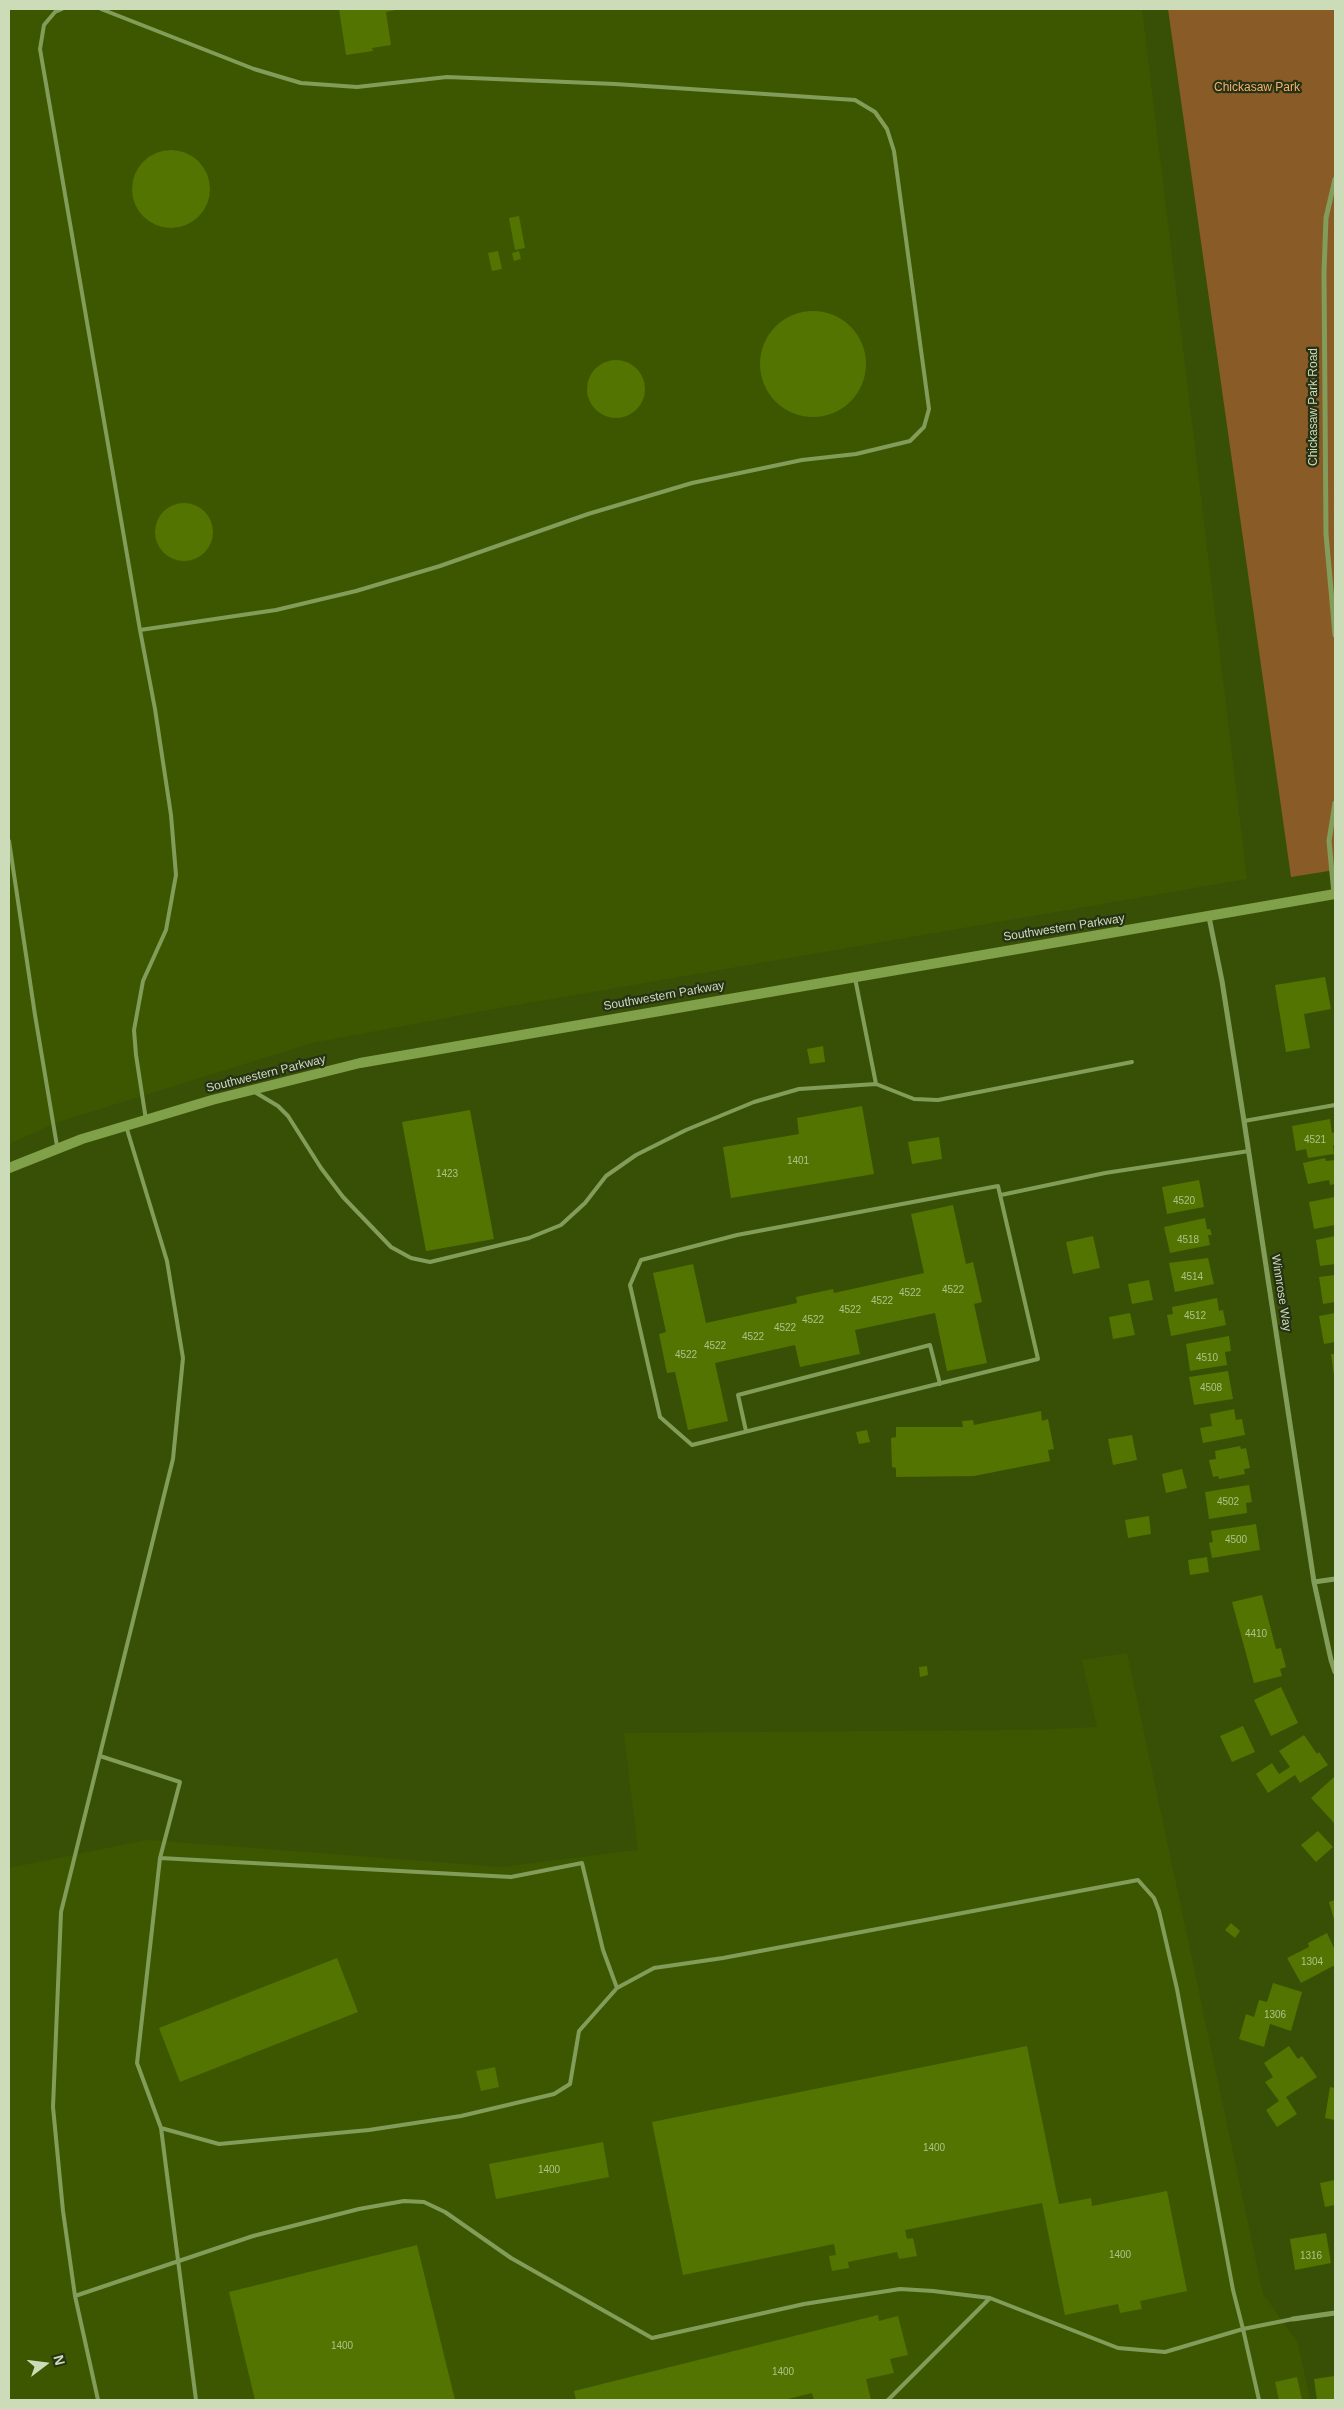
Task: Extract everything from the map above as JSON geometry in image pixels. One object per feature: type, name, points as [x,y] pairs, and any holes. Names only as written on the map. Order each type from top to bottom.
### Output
[{"type":"street","name":"Chickasaw Park Road","points":[[1335,179],[1326,218],[1324,272],[1326,534],[1335,635]]},
{"type":"street","points":[[1334,895],[1329,841],[1335,803]]},
{"type":"street","name":"Southwestern Parkway","points":[[9,1168],[58,1149],[146,1120],[252,1090],[360,1063],[855,976],[1334,895]]},
{"type":"street","name":"Winnrose Way","points":[[1209,917],[1222,981],[1249,1151],[1314,1582],[1335,1672]]},
{"type":"street","points":[[1314,1582],[1335,1578]]},
{"type":"street","points":[[1293,2319],[1335,2313]]},
{"type":"lane","points":[[62,9],[56,12],[44,25],[40,49],[155,709],[171,815],[176,875],[166,930],[143,981],[134,1030],[146,1120]]},
{"type":"lane","points":[[101,9],[254,69],[301,83],[357,87],[447,77],[615,84],[855,100],[875,112],[887,129],[894,151],[929,409],[924,427],[910,441],[856,454],[802,460],[692,483],[588,514],[440,566],[347,593],[276,610],[140,630]]},
{"type":"lane","points":[[9,841],[35,1015],[58,1149]]},
{"type":"lane","points":[[855,976],[876,1084]]},
{"type":"lane","points":[[252,1090],[278,1106],[288,1116],[321,1168],[343,1197],[391,1247],[410,1258],[430,1262],[528,1238],[561,1225],[585,1203],[606,1176],[636,1155],[686,1130],[746,1106],[799,1089],[876,1084],[914,1099],[938,1100],[1132,1062]]},
{"type":"lane","points":[[1244,1121],[1335,1105]]},
{"type":"lane","points":[[98,2400],[75,2296],[63,2211],[52,2107],[61,1922],[173,1460],[183,1358],[167,1261],[126,1126]]},
{"type":"lane","points":[[1001,1195],[1104,1173],[1249,1151]]},
{"type":"lane","points":[[998,1186],[1038,1359],[940,1384],[692,1445],[660,1417],[630,1285],[641,1260],[737,1234],[998,1186]]},
{"type":"lane","points":[[746,1431],[738,1395],[930,1346],[940,1384]]},
{"type":"lane","points":[[100,1756],[180,1782],[160,1858],[137,2062],[161,2128],[196,2400]]},
{"type":"lane","points":[[160,1858],[511,1876],[582,1863],[603,1950],[618,1988]]},
{"type":"lane","points":[[161,2128],[219,2144],[369,2130],[461,2116],[554,2094],[570,2084],[579,2031],[618,1988],[654,1968],[723,1958],[1138,1880],[1154,1898],[1159,1911],[1177,1988],[1233,2290],[1259,2400]]},
{"type":"lane","points":[[75,2296],[178,2263],[253,2236],[359,2209],[404,2201],[424,2202],[445,2212],[511,2258],[652,2338],[804,2304],[900,2289],[990,2298],[1118,2348],[1165,2352],[1243,2329],[1293,2319]]},
{"type":"lane","points":[[888,2400],[990,2298]]},
{"type":"shaded area","points":[[9,9],[1142,9],[1247,879],[499,1008],[312,1043],[55,1123],[9,1144]]},
{"type":"shaded area","points":[[1127,1653],[1263,2294],[1298,2343],[1310,2400],[9,2400],[9,1868],[147,1840],[502,1867],[638,1850],[624,1733],[1034,1730],[1097,1727],[1082,1660]]},
{"type":"green space","name":"Chickasaw Park","points":[[1168,9],[1335,9],[1335,870],[1291,877]]},
{"type":"building","points":[[339,9],[401,9],[386,12],[391,45],[372,48],[373,51],[346,55]]},
{"type":"building","points":[[171,150],[186,153],[203,167],[207,174],[210,189],[207,204],[193,221],[186,225],[171,228],[156,225],[139,211],[135,204],[132,189],[135,174],[149,157],[156,153]]},
{"type":"building","points":[[519,216],[525,248],[515,250],[509,218]]},
{"type":"building","points":[[498,251],[502,269],[492,271],[488,253]]},
{"type":"building","points":[[519,251],[521,259],[514,261],[512,253]]},
{"type":"building","points":[[813,311],[833,315],[850,327],[862,344],[866,364],[862,384],[850,401],[833,413],[813,417],[793,413],[776,401],[764,384],[760,364],[764,344],[776,327],[793,315]]},
{"type":"building","points":[[610,360],[622,360],[637,368],[645,383],[645,395],[637,410],[622,418],[610,418],[595,410],[587,395],[587,383],[595,368]]},
{"type":"building","points":[[178,503],[190,503],[205,511],[213,526],[213,538],[205,553],[190,561],[178,561],[163,553],[155,538],[155,526],[163,511]]},
{"type":"building","points":[[1325,977],[1331,1009],[1304,1014],[1310,1048],[1286,1052],[1275,985]]},
{"type":"building","points":[[823,1046],[825,1062],[810,1064],[807,1049]]},
{"type":"building","points":[[862,1106],[874,1174],[731,1198],[723,1147],[799,1134],[797,1118]]},
{"type":"building","points":[[470,1110],[494,1239],[426,1251],[402,1122]]},
{"type":"building","points":[[1330,1119],[1332,1133],[1335,1132],[1334,1154],[1308,1158],[1306,1149],[1296,1151],[1292,1126]]},
{"type":"building","points":[[939,1137],[942,1159],[912,1164],[908,1142]]},
{"type":"building","points":[[1325,1158],[1326,1161],[1335,1160],[1335,1184],[1330,1185],[1329,1180],[1308,1184],[1303,1163]]},
{"type":"building","points":[[1199,1180],[1204,1207],[1167,1214],[1162,1187]]},
{"type":"building","points":[[1335,1197],[1335,1225],[1314,1229],[1309,1202]]},
{"type":"building","points":[[953,1205],[966,1264],[973,1262],[982,1302],[974,1304],[987,1363],[947,1371],[935,1313],[855,1330],[860,1354],[800,1367],[795,1345],[715,1363],[728,1421],[688,1430],[675,1372],[667,1373],[659,1334],[666,1332],[653,1273],[693,1264],[706,1323],[797,1303],[796,1297],[833,1289],[834,1293],[924,1273],[911,1214]]},
{"type":"building","points":[[1205,1218],[1207,1229],[1210,1229],[1212,1235],[1208,1235],[1210,1245],[1170,1253],[1164,1227]]},
{"type":"building","points":[[1093,1236],[1100,1268],[1073,1274],[1066,1242]]},
{"type":"building","points":[[1335,1236],[1335,1264],[1320,1266],[1316,1240]]},
{"type":"building","points":[[1208,1258],[1214,1284],[1175,1292],[1169,1263]]},
{"type":"building","points":[[1335,1275],[1335,1302],[1323,1304],[1319,1277]]},
{"type":"building","points":[[1149,1280],[1153,1300],[1132,1304],[1128,1284]]},
{"type":"building","points":[[1217,1298],[1219,1311],[1223,1310],[1226,1325],[1171,1336],[1167,1315],[1173,1314],[1172,1307]]},
{"type":"building","points":[[1130,1313],[1135,1335],[1113,1339],[1109,1317]]},
{"type":"building","points":[[1335,1313],[1335,1342],[1324,1344],[1319,1316]]},
{"type":"building","points":[[1229,1336],[1231,1351],[1225,1352],[1227,1365],[1190,1371],[1186,1344]]},
{"type":"building","points":[[1331,1354],[1335,1354],[1334,1375]]},
{"type":"building","points":[[1228,1371],[1233,1399],[1194,1405],[1189,1377]]},
{"type":"building","points":[[1234,1409],[1236,1420],[1242,1419],[1245,1435],[1203,1443],[1200,1428],[1212,1426],[1210,1414]]},
{"type":"building","points":[[1041,1411],[1042,1421],[1048,1419],[1054,1449],[1048,1450],[1050,1461],[974,1476],[896,1477],[896,1468],[892,1467],[891,1438],[896,1437],[896,1427],[963,1427],[962,1421],[973,1420],[974,1425]]},
{"type":"building","points":[[867,1430],[870,1442],[859,1444],[856,1432]]},
{"type":"building","points":[[1132,1435],[1137,1460],[1113,1465],[1108,1439]]},
{"type":"building","points":[[1240,1446],[1241,1449],[1246,1448],[1250,1468],[1244,1469],[1245,1474],[1219,1479],[1218,1476],[1213,1477],[1209,1460],[1216,1459],[1215,1451]]},
{"type":"building","points":[[1182,1469],[1187,1488],[1166,1493],[1162,1474]]},
{"type":"building","points":[[1249,1485],[1252,1502],[1246,1503],[1247,1513],[1209,1519],[1205,1492]]},
{"type":"building","points":[[1149,1516],[1151,1534],[1128,1538],[1125,1520]]},
{"type":"building","points":[[1256,1524],[1260,1550],[1212,1558],[1209,1543],[1213,1542],[1211,1531]]},
{"type":"building","points":[[1207,1557],[1209,1572],[1190,1575],[1188,1560]]},
{"type":"building","points":[[1262,1595],[1276,1649],[1281,1648],[1286,1667],[1280,1669],[1282,1676],[1254,1683],[1232,1602]]},
{"type":"building","points":[[927,1666],[928,1675],[920,1677],[919,1667]]},
{"type":"building","points":[[1281,1687],[1298,1723],[1271,1736],[1254,1700]]},
{"type":"building","points":[[1243,1726],[1255,1752],[1232,1762],[1220,1736]]},
{"type":"building","points":[[1304,1735],[1317,1754],[1319,1752],[1328,1765],[1300,1783],[1295,1775],[1268,1793],[1256,1774],[1272,1763],[1279,1774],[1290,1767],[1279,1751]]},
{"type":"building","points":[[1334,1777],[1335,1779],[1335,1824],[1311,1798]]},
{"type":"building","points":[[1318,1831],[1333,1847],[1316,1862],[1301,1845]]},
{"type":"building","points":[[1335,1900],[1335,1923],[1329,1902]]},
{"type":"building","points":[[1231,1923],[1240,1931],[1235,1938],[1225,1930]]},
{"type":"building","points":[[1327,1933],[1335,1950],[1335,1965],[1301,1983],[1287,1958],[1309,1947],[1308,1943]]},
{"type":"building","points":[[337,1958],[358,2012],[180,2082],[159,2028]]},
{"type":"building","points":[[1273,1983],[1302,1992],[1291,2031],[1270,2024],[1264,2047],[1239,2039],[1246,2014],[1254,2017],[1259,2000],[1267,2002]]},
{"type":"building","points":[[1027,2046],[1059,2204],[1091,2198],[1092,2206],[1167,2191],[1187,2291],[1140,2301],[1142,2309],[1120,2313],[1118,2304],[1065,2315],[1042,2203],[905,2230],[907,2239],[913,2238],[917,2256],[899,2259],[897,2252],[848,2262],[849,2268],[832,2271],[829,2256],[836,2255],[834,2244],[683,2275],[652,2122]]},
{"type":"building","points":[[1289,2046],[1298,2059],[1302,2056],[1317,2077],[1286,2097],[1297,2114],[1277,2127],[1266,2110],[1279,2101],[1265,2082],[1273,2077],[1264,2063]]},
{"type":"building","points":[[495,2067],[499,2087],[481,2091],[476,2071]]},
{"type":"building","points":[[1330,2087],[1335,2088],[1335,2120],[1325,2118]]},
{"type":"building","points":[[603,2142],[609,2177],[496,2199],[489,2164]]},
{"type":"building","points":[[1335,2180],[1335,2205],[1325,2207],[1320,2183]]},
{"type":"building","points":[[1326,2233],[1331,2263],[1295,2270],[1290,2239]]},
{"type":"building","points":[[417,2245],[455,2400],[255,2400],[229,2292]]},
{"type":"building","points":[[878,2315],[879,2321],[898,2316],[908,2355],[890,2359],[894,2373],[866,2379],[871,2400],[814,2400],[812,2393],[784,2400],[576,2400],[574,2391]]},
{"type":"building","points":[[1335,2376],[1335,2400],[1317,2400],[1314,2379]]},
{"type":"building","points":[[1297,2377],[1302,2400],[1279,2400],[1275,2382]]}]
